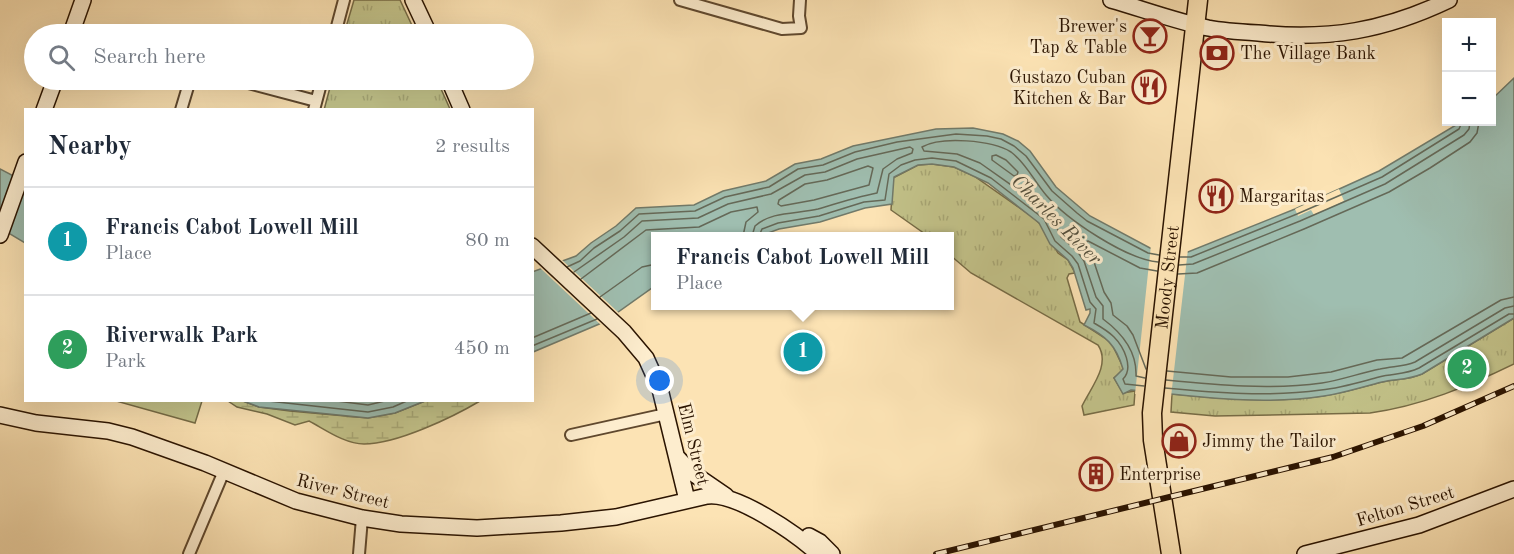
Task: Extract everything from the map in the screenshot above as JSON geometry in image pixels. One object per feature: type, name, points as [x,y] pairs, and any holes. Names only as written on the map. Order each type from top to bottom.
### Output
[{"type":"main road","points":[[75,24],[83,0]]},
{"type":"main road","points":[[413,0],[424,24]]},
{"type":"main road","points":[[1111,0],[1196,25],[1279,35],[1335,35],[1385,26],[1449,0]]},
{"type":"main road","name":"Moody Street","points":[[1167,553],[1153,440],[1153,397],[1198,0]]},
{"type":"main road","points":[[45,108],[51,90]]},
{"type":"main road","points":[[453,90],[461,108]]},
{"type":"main road","points":[[0,235],[24,165]]},
{"type":"main road","name":"Elm Street","points":[[534,248],[624,332],[652,368],[687,500],[715,495],[731,499],[815,539],[832,554]]},
{"type":"main road","name":"River Street","points":[[0,415],[42,424],[126,435],[224,471],[289,499],[362,518],[437,527],[510,527],[609,518],[687,500]]},
{"type":"main road","points":[[676,454],[691,472],[731,499]]},
{"type":"main road","name":"Felton Street","points":[[1310,553],[1419,525],[1514,489]]},
{"type":"main road","name":"Elm Street","points":[[776,522],[818,554]]},
{"type":"street","points":[[338,24],[344,0]]},
{"type":"street","points":[[680,0],[782,29],[794,30],[801,28],[800,0]]},
{"type":"street","points":[[182,108],[187,90]]},
{"type":"street","points":[[268,90],[315,105],[319,90]]},
{"type":"street","points":[[571,435],[666,414]]},
{"type":"street","points":[[189,554],[224,471]]},
{"type":"street","points":[[359,554],[362,518]]},
{"type":"green space","points":[[354,0],[400,0],[411,24],[347,24]]},
{"type":"green space","points":[[329,90],[441,90],[450,108],[325,108]]},
{"type":"green space","points":[[918,165],[954,167],[974,176],[1042,226],[1058,253],[1068,260],[1075,273],[1069,274],[1067,278],[1080,322],[1111,342],[1123,367],[1122,372],[1114,378],[1123,393],[1135,391],[1134,405],[1084,415],[1082,406],[1101,368],[1102,360],[1098,345],[971,273],[954,258],[954,232],[922,232],[891,210],[893,178]]},
{"type":"green space","points":[[1514,318],[1514,364],[1462,387],[1408,405],[1370,413],[1215,416],[1171,412],[1172,394],[1248,400],[1304,398],[1330,395],[1412,377],[1422,374]]},
{"type":"green space","points":[[120,402],[202,402],[195,423]]},
{"type":"green space","points":[[230,402],[246,402],[259,407],[290,411],[368,418],[395,413],[422,402],[478,402],[440,422],[408,435],[364,444],[343,439],[309,421],[295,425],[267,414],[237,407]]},
{"type":"water","name":"Charles River","points":[[1514,78],[1514,318],[1422,374],[1346,392],[1300,399],[1275,400],[1227,399],[1131,390],[1123,394],[1114,378],[1123,369],[1117,354],[1104,337],[1084,325],[1090,309],[1086,310],[1073,268],[1068,260],[1050,244],[1039,223],[988,183],[954,167],[932,164],[918,165],[894,177],[892,204],[865,208],[820,222],[771,232],[651,232],[651,289],[604,322],[534,352],[534,271],[576,256],[636,208],[694,205],[723,191],[766,181],[795,164],[821,159],[853,146],[936,129],[973,128],[1003,134],[1018,141],[1030,151],[1056,187],[1090,216],[1150,248],[1188,252],[1295,209],[1379,171],[1454,126],[1496,126],[1496,95]]},
{"type":"water","points":[[0,169],[24,181],[24,242],[0,228]]},
{"type":"water","points":[[246,402],[422,402],[395,413],[368,418],[259,407]]},
{"type":"pier","points":[[1339,189],[1344,201],[1314,215],[1311,210],[1298,216],[1295,209]]},
{"type":"pier","points":[[1151,245],[1188,249],[1171,397],[1135,394]]},
{"type":"pier","points":[[561,259],[620,314],[602,326],[538,266]]},
{"type":"railway","points":[[936,554],[1333,457],[1423,426],[1514,386]]},
{"type":"place","name":"Brewer's Tap & Table","points":[[1150,36]]},
{"type":"place","name":"The Village Bank","points":[[1217,53]]},
{"type":"place","name":"Gustazo Cuban Kitchen & Bar","points":[[1149,87]]},
{"type":"place","name":"Margaritas","points":[[1216,196]]},
{"type":"place","name":"Francis Cabot Lowell Mill","points":[[803,352]]},
{"type":"place","name":"Riverwalk Park","points":[[1467,369]]},
{"type":"place","name":"Jimmy the Tailor","points":[[1179,441]]},
{"type":"place","name":"Enterprise","points":[[1096,474]]}]
